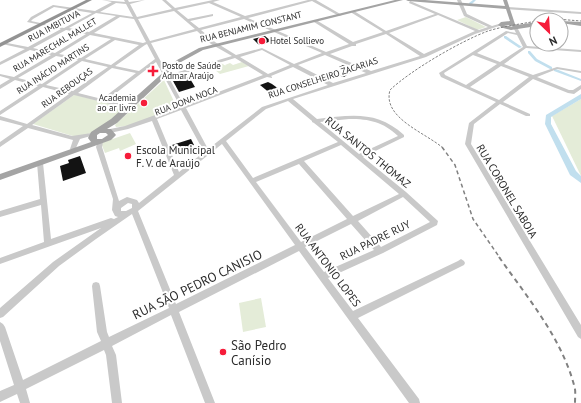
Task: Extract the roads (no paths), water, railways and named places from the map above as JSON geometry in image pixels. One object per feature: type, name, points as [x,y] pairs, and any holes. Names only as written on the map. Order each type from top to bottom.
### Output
[{"type":"highway","points":[[2,44],[90,0]]},
{"type":"main road","points":[[505,0],[515,26]]},
{"type":"main road","name":"RUA BENJAMIM CONSTANT","points":[[105,132],[185,57],[216,44],[401,1],[460,2],[507,8]]},
{"type":"main road","points":[[569,23],[581,24]]},
{"type":"main road","points":[[505,27],[529,25]]},
{"type":"main road","points":[[0,177],[61,155],[105,132]]},
{"type":"main road","points":[[61,155],[105,132]]},
{"type":"street","points":[[104,0],[115,2],[143,0]]},
{"type":"street","points":[[164,0],[216,44],[237,55],[269,76]]},
{"type":"street","points":[[218,0],[207,1],[134,18],[56,6],[48,8],[29,22],[145,42],[313,0],[340,15]]},
{"type":"street","points":[[207,1],[330,53],[370,73]]},
{"type":"street","points":[[409,1],[478,31]]},
{"type":"street","name":"RUA IMBITUVA","points":[[0,64],[115,2]]},
{"type":"street","points":[[127,2],[145,42],[157,59],[207,153]]},
{"type":"street","points":[[460,2],[464,15]]},
{"type":"street","points":[[507,8],[581,13]]},
{"type":"street","points":[[353,12],[424,56]]},
{"type":"street","name":"RUA DONA NOCA","points":[[105,132],[155,119],[330,53],[439,14]]},
{"type":"street","points":[[188,20],[212,15]]},
{"type":"street","points":[[453,20],[464,15],[491,27],[515,26],[525,47]]},
{"type":"street","name":"RUA MARECHAL MALLET","points":[[0,87],[118,16]]},
{"type":"street","points":[[315,21],[354,45]]},
{"type":"street","name":"RUA CONSELHEIRO ZACARIAS","points":[[0,314],[56,264],[132,211],[264,108],[424,56],[478,31],[491,27]]},
{"type":"street","points":[[505,27],[473,53],[441,73],[442,75],[466,87],[528,115]]},
{"type":"street","name":"RUA INÁCIO MARTINS","points":[[0,113],[115,38]]},
{"type":"street","name":"RUA REBOUÇAS","points":[[0,145],[145,42]]},
{"type":"street","points":[[2,44],[28,48],[138,72]]},
{"type":"street","points":[[466,87],[525,47],[581,51]]},
{"type":"street","points":[[165,76],[262,49],[332,85]]},
{"type":"street","points":[[473,53],[568,91],[574,92],[581,87]]},
{"type":"street","points":[[104,100],[138,72],[157,59]]},
{"type":"street","name":"RUA CORONEL SABOIA","points":[[581,72],[558,68],[532,77],[471,124],[468,144],[581,334]]},
{"type":"street","points":[[0,75],[130,107]]},
{"type":"street","name":"RUA SANTOS THOMAZ","points":[[289,99],[404,194],[434,221]]},
{"type":"street","points":[[314,121],[352,117],[375,119],[386,124],[402,136],[358,157]]},
{"type":"street","points":[[0,118],[77,138],[105,132]]},
{"type":"street","points":[[155,119],[177,175]]},
{"type":"street","name":"RUA DONA NOCA","points":[[105,132],[155,119]]},
{"type":"street","points":[[105,132],[99,147],[116,199],[117,211],[121,215],[132,211],[136,204],[129,201],[116,199]]},
{"type":"street","points":[[73,149],[77,138]]},
{"type":"street","name":"RUA ANTONIO LOPES","points":[[222,140],[415,403]]},
{"type":"street","points":[[252,181],[341,143]]},
{"type":"street","points":[[300,161],[380,251]]},
{"type":"street","points":[[40,163],[48,243]]},
{"type":"street","name":"RUA SÃO PEDRO CANISIO","points":[[0,397],[354,221],[404,194]]},
{"type":"street","name":"RUA CONSELHEIRO ZACARIAS","points":[[97,234],[111,221],[117,211],[118,205],[150,196]]},
{"type":"street","points":[[0,214],[44,201]]},
{"type":"street","points":[[132,211],[137,215],[210,403]]},
{"type":"street","points":[[0,261],[111,221]]},
{"type":"street","name":"RUA PADRE RUY","points":[[323,276],[380,251],[434,223],[434,221]]},
{"type":"street","points":[[85,231],[97,234]]},
{"type":"street","points":[[352,316],[461,263]]},
{"type":"street","points":[[96,286],[102,332],[111,355],[117,403]]},
{"type":"street","points":[[0,327],[25,403]]},
{"type":"waterway","points":[[470,4],[475,0]]},
{"type":"waterway","points":[[505,37],[520,47]]},
{"type":"waterway","points":[[529,52],[536,60],[551,68]]},
{"type":"waterway","points":[[555,70],[581,80]]},
{"type":"waterway","points":[[581,96],[548,116],[548,124],[573,173],[581,180]]},
{"type":"railway","points":[[569,20],[581,21]]},
{"type":"railway","points":[[442,147],[399,117],[389,100],[390,90],[423,65],[477,36],[488,31],[529,23]]},
{"type":"railway","points":[[442,147],[455,165],[473,219],[500,258]]},
{"type":"railway","points":[[499,257],[532,302],[561,350],[575,387],[575,403]]},
{"type":"place","name":"Hotel Sollievo","points":[[262,41]]},
{"type":"place","name":"Posto de Saúde Admar Araújo","points":[[153,71]]},
{"type":"place","name":"Academia ao ar livre","points":[[144,103]]},
{"type":"place","name":"Escola Municipal F. V. de Araújo","points":[[128,156]]},
{"type":"place","name":"São Pedro Canísio","points":[[223,352]]}]
